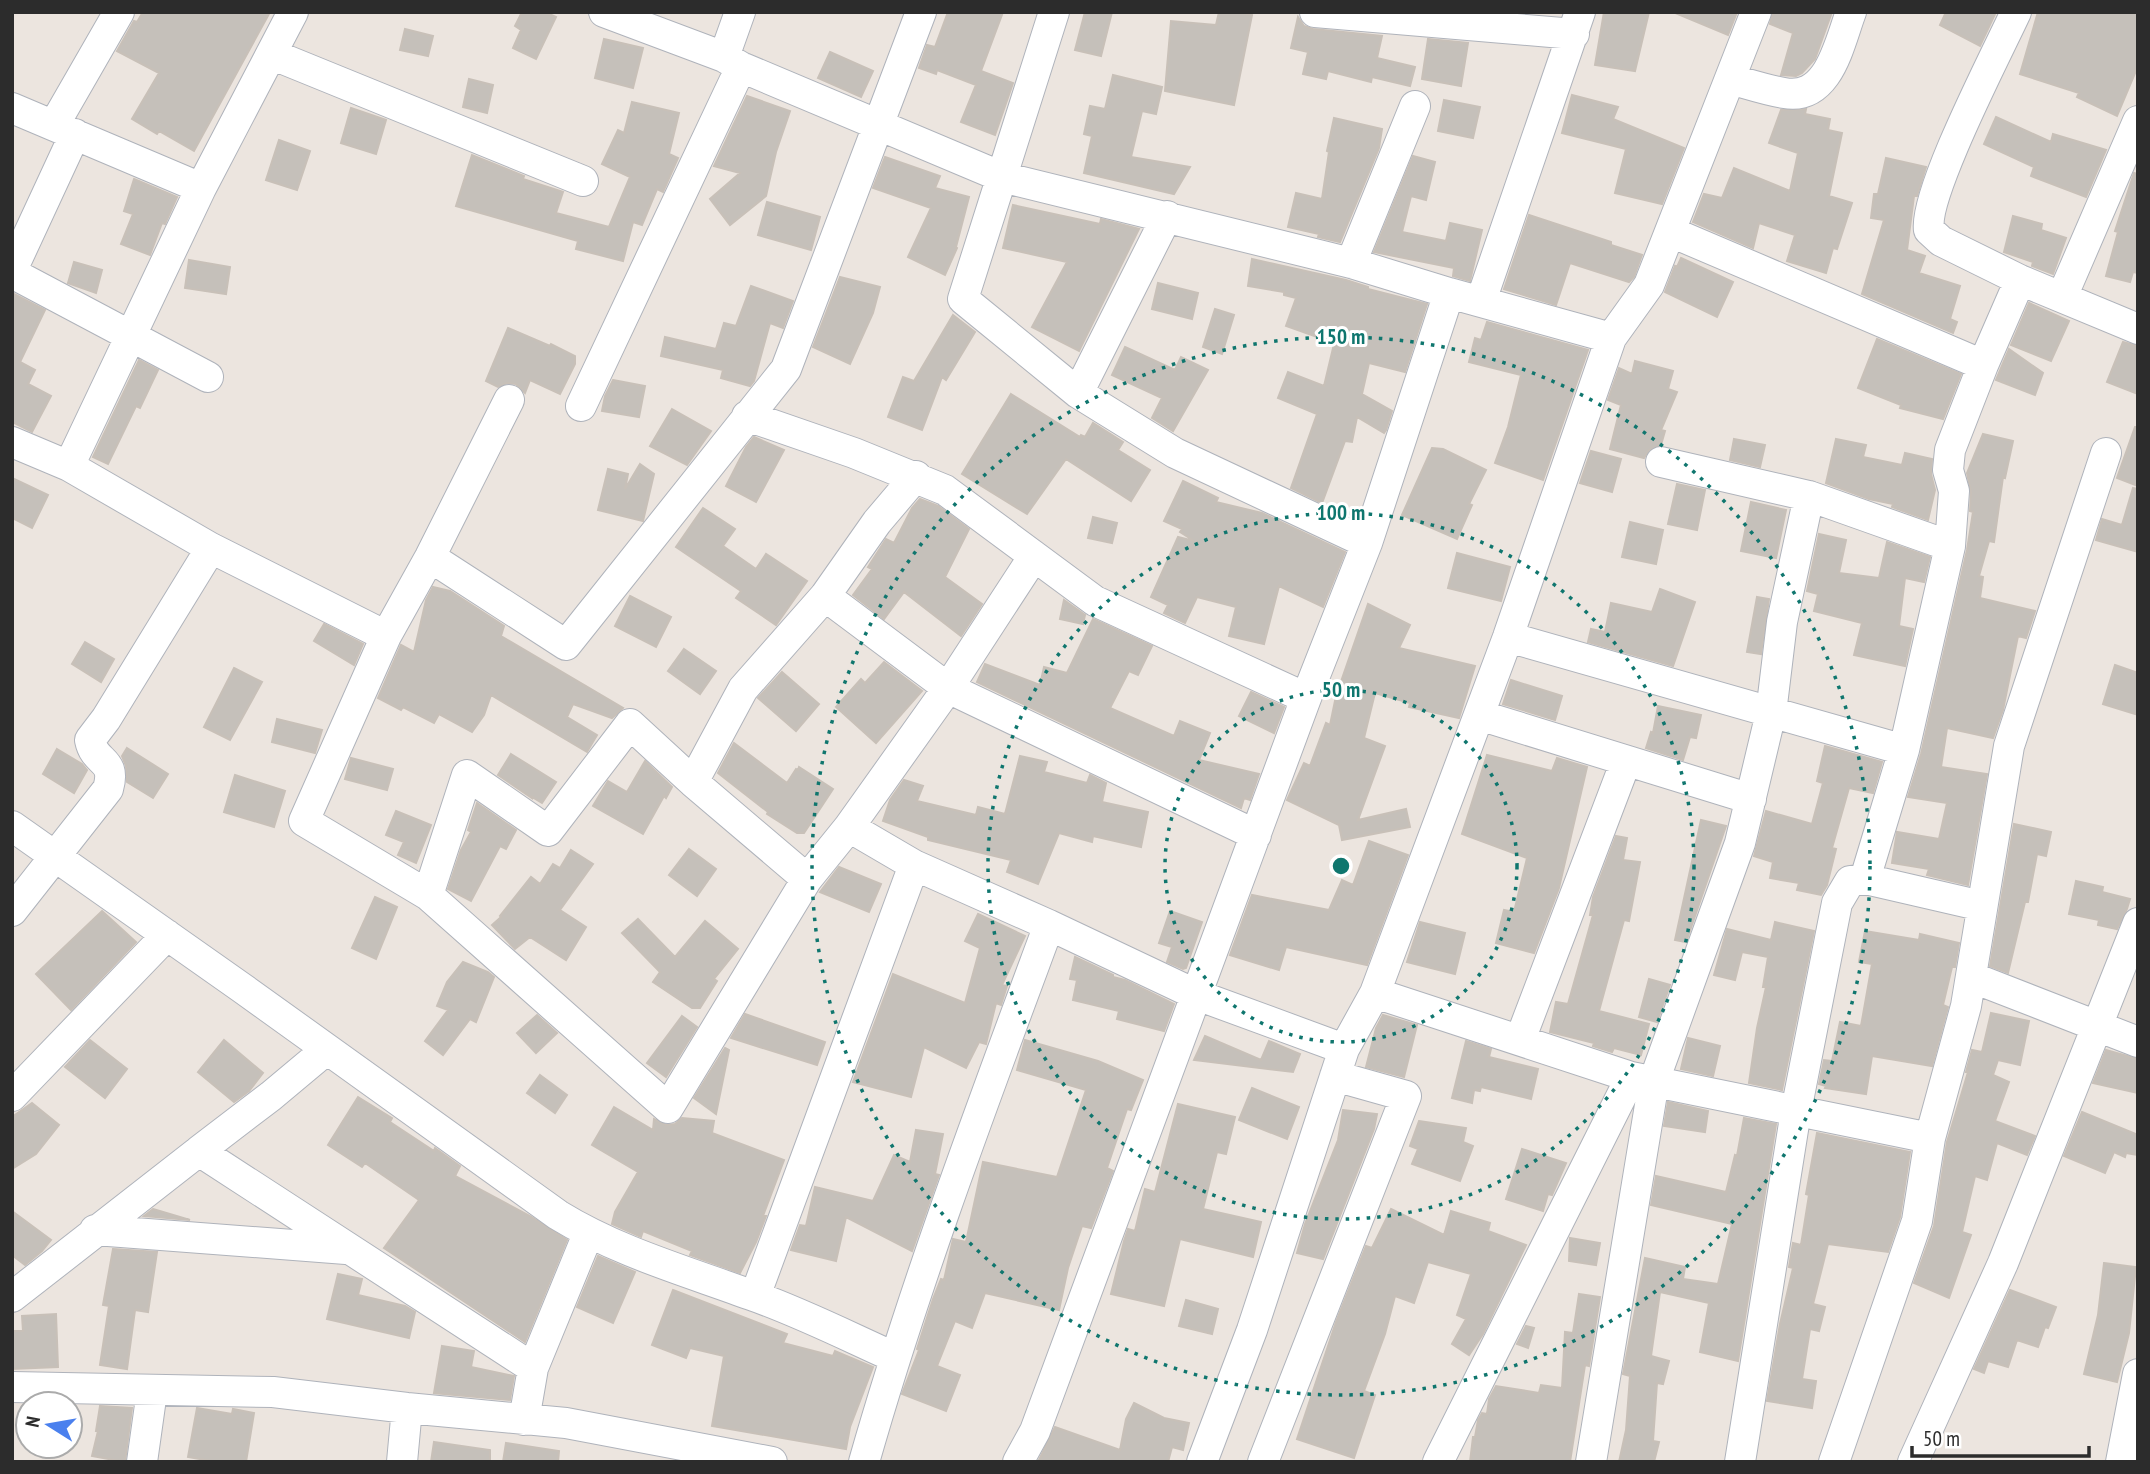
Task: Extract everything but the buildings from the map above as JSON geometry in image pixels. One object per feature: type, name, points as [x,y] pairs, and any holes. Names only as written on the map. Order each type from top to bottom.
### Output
[{"type":"street","points":[[119,12],[65,130],[12,272],[208,377]]},
{"type":"street","points":[[69,466],[201,188],[293,12]]},
{"type":"street","points":[[604,12],[733,62],[876,126],[1002,177],[1351,263],[1611,338]]},
{"type":"street","points":[[581,406],[733,62],[740,12]]},
{"type":"street","points":[[430,557],[566,645],[786,369],[921,12]]},
{"type":"street","points":[[1054,12],[963,299],[1078,393],[1175,453],[1367,543]]},
{"type":"street","points":[[1202,1462],[1252,1330],[1339,1062],[1375,993],[1508,637],[1611,338],[1649,285],[1756,12]]},
{"type":"street","points":[[1730,79],[1786,94],[1802,94],[1815,89],[1825,77],[1851,12]]},
{"type":"street","points":[[2016,12],[1950,156],[1929,211],[1929,230],[1941,242],[2020,280],[2138,329]]},
{"type":"street","points":[[1329,13],[1577,23],[1481,300]]},
{"type":"street","points":[[271,54],[583,181]]},
{"type":"street","points":[[1351,263],[1415,106]]},
{"type":"street","points":[[12,108],[201,188]]},
{"type":"street","points":[[2062,297],[2134,140]]},
{"type":"street","points":[[1078,393],[1167,216]]},
{"type":"street","points":[[1671,232],[1983,365]]},
{"type":"street","points":[[1866,879],[1905,750],[1950,546],[1954,491],[1948,470],[1950,450],[2020,280]]},
{"type":"street","points":[[1018,1462],[1035,1431],[1306,698],[1367,543],[1448,293]]},
{"type":"street","points":[[509,400],[430,557],[386,636],[304,821],[428,895],[668,1108],[807,879],[849,827],[948,688],[1034,556]]},
{"type":"street","points":[[747,416],[916,476],[945,490],[1096,601],[1306,698]]},
{"type":"street","points":[[12,442],[69,466],[211,548],[386,636]]},
{"type":"street","points":[[1834,1462],[1917,1221],[1930,1138],[1966,1006],[2009,746],[2106,453]]},
{"type":"street","points":[[1661,462],[1809,496],[1950,546]]},
{"type":"street","points":[[693,782],[743,689],[825,596],[877,522],[916,476]]},
{"type":"street","points":[[1438,1462],[1643,1079],[1740,843],[1771,713],[1783,622],[1809,496]]},
{"type":"street","points":[[12,911],[108,789],[111,776],[109,768],[92,749],[90,740],[106,719],[211,548]]},
{"type":"street","points":[[825,596],[948,688],[1256,835]]},
{"type":"street","points":[[1508,637],[1905,750]]},
{"type":"street","points":[[1479,715],[1751,799]]},
{"type":"street","points":[[428,895],[467,775],[548,831],[630,724],[693,782],[807,879]]},
{"type":"street","points":[[1520,1040],[1626,761]]},
{"type":"street","points":[[12,826],[558,1216],[588,1234],[624,1250],[755,1296],[894,1357]]},
{"type":"street","points":[[849,827],[914,865],[1049,925],[1406,1096],[1263,1462]]},
{"type":"street","points":[[755,1296],[914,865]]},
{"type":"street","points":[[1740,1462],[1796,1111],[1837,902],[1850,881],[1866,879],[1982,906]]},
{"type":"street","points":[[1913,1462],[2003,1263],[2138,923]]},
{"type":"street","points":[[864,1462],[894,1357],[1049,925]]},
{"type":"street","points":[[12,1096],[167,936]]},
{"type":"street","points":[[1971,977],[2138,1042]]},
{"type":"street","points":[[1375,993],[1643,1079],[1930,1138]]},
{"type":"street","points":[[12,1297],[271,1096],[326,1050]]},
{"type":"street","points":[[1591,1462],[1643,1079]]},
{"type":"street","points":[[199,1151],[533,1368]]},
{"type":"street","points":[[95,1230],[351,1250]]},
{"type":"street","points":[[524,1420],[533,1368],[588,1234]]},
{"type":"street","points":[[2121,1462],[2138,1374]]},
{"type":"street","points":[[12,1387],[273,1392],[566,1423],[772,1462]]},
{"type":"street","points":[[142,1462],[152,1391]]},
{"type":"street","points":[[402,1462],[407,1408]]}]
